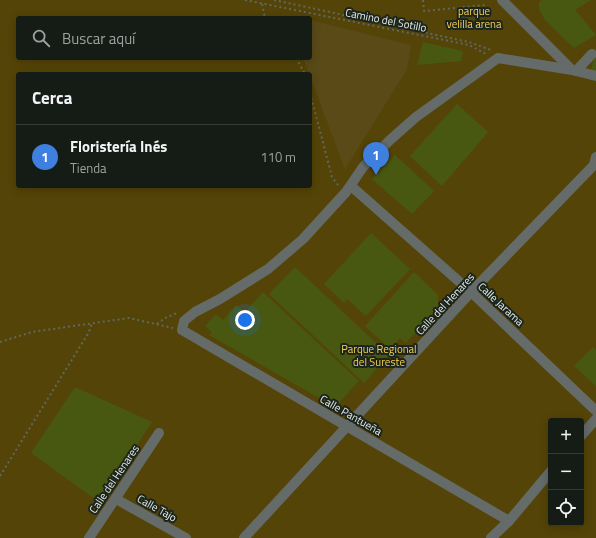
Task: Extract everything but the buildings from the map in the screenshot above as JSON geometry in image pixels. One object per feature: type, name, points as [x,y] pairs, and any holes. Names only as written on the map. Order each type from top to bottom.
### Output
[{"type":"street","points":[[508,2],[574,71]]},
{"type":"street","points":[[182,330],[184,321],[195,312],[220,299],[256,276],[286,254],[324,218],[349,189],[363,167],[416,117],[498,54],[596,76]]},
{"type":"street","points":[[574,71],[592,54]]},
{"type":"street","name":"Calle del Henares","points":[[244,538],[471,292],[594,165],[596,157]]},
{"type":"street","name":"Calle Jarama","points":[[349,189],[471,292],[596,411]]},
{"type":"street","name":"Calle Pantueña","points":[[182,330],[509,521]]},
{"type":"street","points":[[584,432],[596,418]]},
{"type":"street","name":"Calle del Henares","points":[[89,538],[160,433]]},
{"type":"street","points":[[491,538],[509,521],[548,475]]},
{"type":"street","name":"Calle Tajo","points":[[116,499],[186,538]]},
{"type":"path","name":"Camino del Sotillo","points":[[245,0],[469,45],[498,54]]},
{"type":"path","points":[[274,0],[469,42],[498,54]]},
{"type":"path","points":[[423,0],[424,11],[486,5]]},
{"type":"path","points":[[262,4],[265,16]]},
{"type":"path","points":[[297,60],[304,72]]},
{"type":"path","points":[[312,101],[332,177],[349,189]]},
{"type":"path","points":[[0,342],[32,332],[129,318],[182,330]]},
{"type":"path","points":[[0,476],[89,332],[92,323]]},
{"type":"green space","name":"Parque Regional del Sureste","points":[[0,0],[596,0],[596,538],[0,538]]},
{"type":"shaded area","points":[[312,20],[411,45],[407,69],[345,169],[312,82],[312,72],[308,72],[304,60],[312,60]]},
{"type":"place","name":"Floristería Inés","points":[[376,175]]},
{"type":"park label","name":"parque velilla arena","points":[[474,17]]}]
